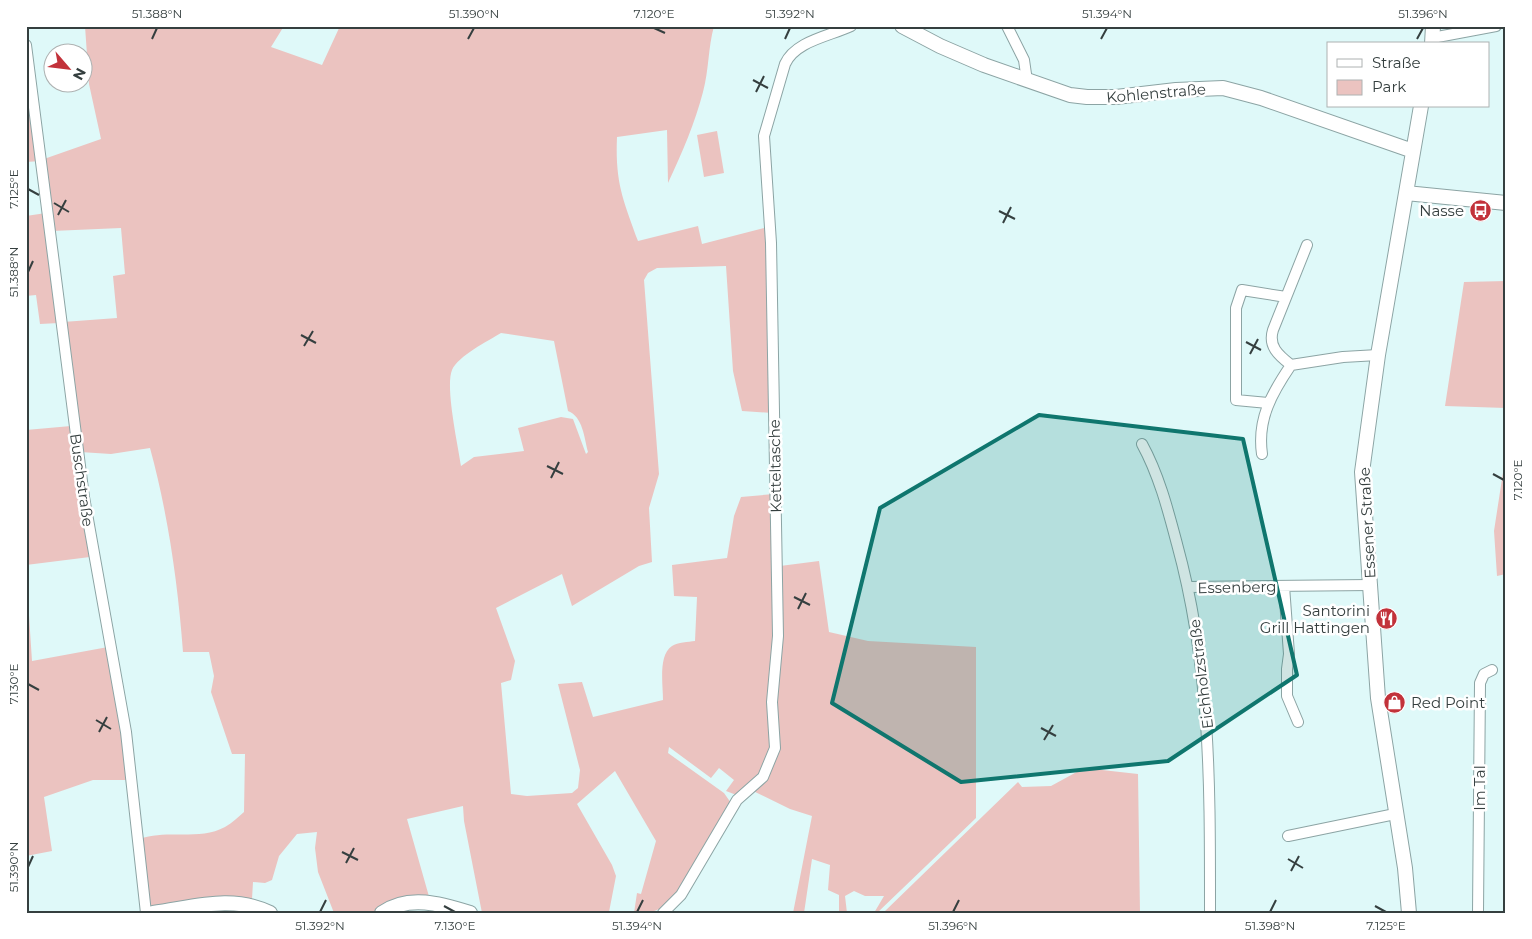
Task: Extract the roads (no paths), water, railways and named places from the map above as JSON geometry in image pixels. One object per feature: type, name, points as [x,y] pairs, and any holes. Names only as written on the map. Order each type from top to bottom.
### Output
[{"type":"street","name":"Ketteltasche","points":[[663,913],[681,895],[737,800],[763,777],[775,748],[772,702],[778,636],[771,243],[764,136],[785,64],[790,55],[798,48],[851,26]]},
{"type":"street","name":"Kohlenstraße","points":[[902,26],[940,46],[1028,81],[1070,95],[1087,97],[1200,88],[1234,90],[1413,151]]},
{"type":"street","points":[[1008,26],[1024,60],[1028,81]]},
{"type":"street","points":[[1432,36],[1496,26]]},
{"type":"street","name":"Buschstraße","points":[[26,45],[84,497],[126,732],[146,913]]},
{"type":"street","name":"Essener Straße","points":[[1409,913],[1405,868],[1378,698],[1362,472],[1378,355],[1421,108]]},
{"type":"street","points":[[1406,193],[1506,203]]},
{"type":"street","points":[[1308,245],[1271,338],[1276,352],[1291,364],[1378,355]]},
{"type":"street","points":[[1268,403],[1236,400],[1236,308],[1242,290],[1286,298]]},
{"type":"street","points":[[1262,454],[1260,430],[1268,403],[1291,364]]},
{"type":"street","name":"Eichholzstraße","points":[[1142,444],[1152,464],[1170,518],[1189,587],[1207,710],[1210,786],[1210,913]]},
{"type":"street","name":"Essenberg","points":[[1189,587],[1370,585]]},
{"type":"street","name":"Essenberg","points":[[1284,586],[1289,654],[1287,696],[1298,722]]},
{"type":"street","name":"Im Tal","points":[[1478,913],[1480,683],[1484,674],[1492,670]]},
{"type":"street","points":[[1288,836],[1395,814]]},
{"type":"street","points":[[382,913],[392,906],[411,901],[470,913]]},
{"type":"street","points":[[153,913],[215,903],[249,904],[270,913]]},
{"type":"place","name":"Nasse","points":[[1480,210]]},
{"type":"place","name":"Santorini Grill Hattingen","points":[[1386,619]]},
{"type":"place","name":"Red Point","points":[[1395,702]]}]
